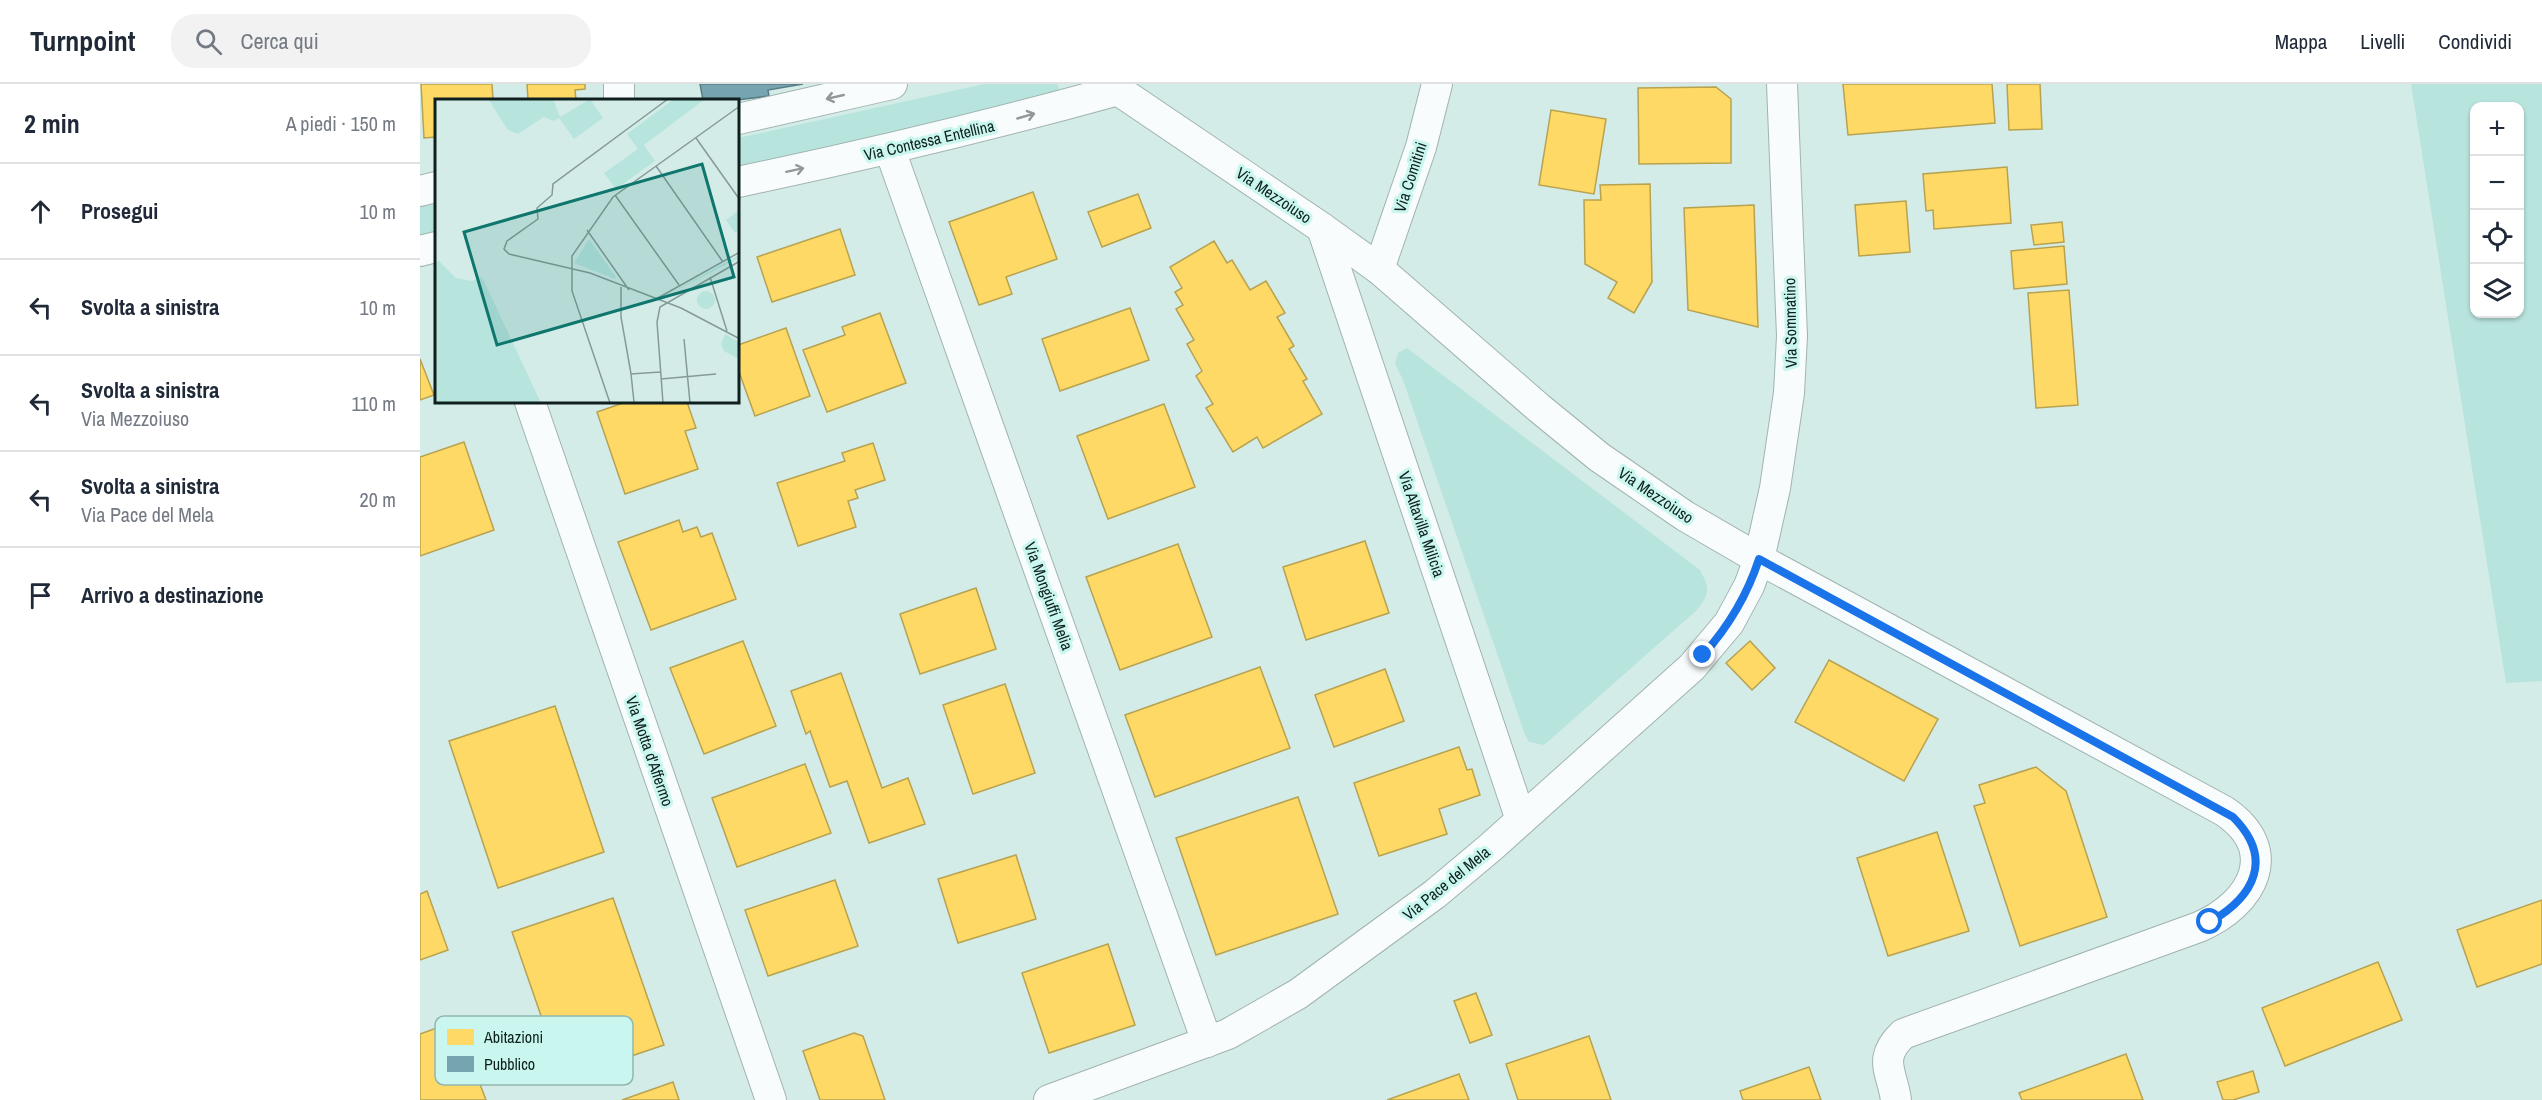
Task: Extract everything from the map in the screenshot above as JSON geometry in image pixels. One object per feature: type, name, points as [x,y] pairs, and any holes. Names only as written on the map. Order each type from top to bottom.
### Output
[{"type":"street","points":[[740,119],[892,84]]},
{"type":"street","name":"Via Comitini","points":[[1379,269],[1421,147],[1437,84]]},
{"type":"street","name":"Via Sommatino","points":[[1759,559],[1772,508],[1781,456],[1792,353],[1782,84]]},
{"type":"street","name":"Via Mezzoiuso","points":[[1114,87],[1379,269],[1591,451],[1685,516],[1759,559],[2224,811],[2233,817],[2248,835],[2256,854],[2255,873],[2246,892],[2230,910],[2199,927],[1903,1034],[1889,1052],[1887,1062],[1896,1100]]},
{"type":"street","name":"Via Contessa Entellina","points":[[740,182],[999,124],[1114,87]]},
{"type":"street","name":"Via Mongiuffi Melia","points":[[890,150],[1207,1042]]},
{"type":"street","points":[[420,191],[435,187]]},
{"type":"street","name":"Via Altavilla Milicia","points":[[1322,228],[1521,820]]},
{"type":"street","points":[[420,251],[435,247]]},
{"type":"street","name":"Via Motta d'Affermo","points":[[531,404],[771,1100]]},
{"type":"street","name":"Via Pace del Mela","points":[[1049,1100],[1207,1042],[1252,1022],[1298,994],[1435,894],[1521,820],[1703,655],[1737,610],[1759,559]]},
{"type":"shaded area","points":[[984,84],[1057,84],[1059,89],[1056,96],[740,169],[740,138]]},
{"type":"shaded area","points":[[2411,84],[2542,84],[2542,681],[2506,683]]},
{"type":"shaded area","points":[[435,204],[435,234],[420,238],[420,207]]},
{"type":"shaded area","points":[[1407,348],[1700,570],[1706,582],[1706,595],[1697,610],[1544,745],[1529,742],[1524,732],[1403,380],[1395,364],[1398,353]]},
{"type":"building: Abitazioni","points":[[421,84],[492,84],[493,99],[435,99],[435,137],[424,138]]},
{"type":"building: Abitazioni","points":[[527,84],[585,84],[585,89],[575,90],[576,99],[528,99]]},
{"type":"building: Abitazioni","points":[[1843,84],[1992,84],[1995,123],[1848,135]]},
{"type":"building: Abitazioni","points":[[2007,84],[2040,84],[2042,129],[2009,130]]},
{"type":"building: Abitazioni","points":[[1716,87],[1731,99],[1731,163],[1639,164],[1638,88]]},
{"type":"building: Abitazioni","points":[[1551,110],[1606,119],[1594,194],[1539,185]]},
{"type":"building: Abitazioni","points":[[2007,167],[2011,223],[1934,229],[1933,210],[1926,211],[1923,174]]},
{"type":"building: Abitazioni","points":[[1650,184],[1652,282],[1634,313],[1608,298],[1617,282],[1585,264],[1584,200],[1601,200],[1600,185]]},
{"type":"building: Abitazioni","points":[[1033,192],[1057,259],[1006,277],[1012,294],[979,305],[949,222]]},
{"type":"building: Abitazioni","points":[[1138,194],[1151,228],[1102,247],[1088,212]]},
{"type":"building: Abitazioni","points":[[1906,201],[1910,252],[1859,256],[1855,205]]},
{"type":"building: Abitazioni","points":[[1754,205],[1758,327],[1688,310],[1684,208]]},
{"type":"building: Abitazioni","points":[[2062,222],[2064,242],[2034,245],[2031,225]]},
{"type":"building: Abitazioni","points":[[840,229],[855,275],[772,302],[757,257]]},
{"type":"building: Abitazioni","points":[[1214,241],[1227,263],[1232,260],[1250,290],[1266,281],[1285,313],[1277,317],[1294,346],[1289,349],[1307,379],[1303,381],[1322,414],[1263,448],[1257,437],[1233,452],[1206,408],[1213,404],[1196,376],[1202,371],[1187,344],[1194,340],[1176,309],[1183,305],[1175,292],[1182,288],[1170,267]]},
{"type":"building: Abitazioni","points":[[2064,246],[2067,284],[2014,289],[2011,251]]},
{"type":"building: Abitazioni","points":[[2069,290],[2078,405],[2036,408],[2028,293]]},
{"type":"building: Abitazioni","points":[[1130,308],[1149,360],[1060,391],[1042,339]]},
{"type":"building: Abitazioni","points":[[880,313],[906,383],[827,412],[803,350],[845,335],[842,327]]},
{"type":"building: Abitazioni","points":[[786,328],[810,396],[755,416],[740,375],[740,344]]},
{"type":"building: Abitazioni","points":[[420,359],[434,395],[420,400]]},
{"type":"building: Abitazioni","points":[[620,404],[688,404],[696,428],[685,431],[698,469],[625,494],[597,412]]},
{"type":"building: Abitazioni","points":[[1164,404],[1195,487],[1108,519],[1077,436]]},
{"type":"building: Abitazioni","points":[[464,442],[494,530],[420,556],[420,457]]},
{"type":"building: Abitazioni","points":[[873,443],[885,480],[855,490],[858,498],[848,501],[856,527],[798,546],[777,483],[845,461],[842,453]]},
{"type":"building: Abitazioni","points":[[679,520],[683,532],[697,527],[701,537],[712,533],[736,599],[651,630],[618,542]]},
{"type":"building: Abitazioni","points":[[1365,541],[1389,613],[1306,640],[1283,567]]},
{"type":"building: Abitazioni","points":[[1178,544],[1212,637],[1120,670],[1086,577]]},
{"type":"building: Abitazioni","points":[[976,588],[996,649],[920,674],[900,614]]},
{"type":"building: Abitazioni","points":[[743,641],[776,726],[704,754],[670,668]]},
{"type":"building: Abitazioni","points":[[1750,641],[1775,668],[1752,690],[1726,663]]},
{"type":"building: Abitazioni","points":[[1829,660],[1938,719],[1904,781],[1795,722]]},
{"type":"building: Abitazioni","points":[[1260,667],[1290,748],[1155,797],[1125,715]]},
{"type":"building: Abitazioni","points":[[1385,669],[1404,721],[1334,747],[1315,695]]},
{"type":"building: Abitazioni","points":[[841,673],[882,788],[908,778],[925,824],[869,843],[847,781],[830,787],[810,731],[806,734],[791,691]]},
{"type":"building: Abitazioni","points":[[1005,684],[1035,773],[973,794],[943,705]]},
{"type":"building: Abitazioni","points":[[555,706],[604,852],[498,888],[449,741]]},
{"type":"building: Abitazioni","points":[[1459,747],[1467,770],[1472,769],[1480,795],[1439,809],[1447,834],[1379,856],[1354,783]]},
{"type":"building: Abitazioni","points":[[805,764],[831,833],[737,867],[712,798]]},
{"type":"building: Abitazioni","points":[[2036,767],[2066,791],[2107,917],[2020,946],[1974,806],[1985,803],[1979,785]]},
{"type":"building: Abitazioni","points":[[1298,797],[1338,914],[1216,955],[1176,838]]},
{"type":"building: Abitazioni","points":[[1937,832],[1969,931],[1888,956],[1857,858]]},
{"type":"building: Abitazioni","points":[[1016,855],[1036,919],[958,943],[938,879]]},
{"type":"building: Abitazioni","points":[[835,880],[858,946],[768,976],[745,910]]},
{"type":"building: Abitazioni","points":[[427,891],[448,950],[420,960],[420,894]]},
{"type":"building: Abitazioni","points":[[613,898],[664,1045],[633,1055],[633,1016],[541,1016],[512,932]]},
{"type":"building: Abitazioni","points":[[2542,900],[2542,964],[2477,987],[2457,930]]},
{"type":"building: Abitazioni","points":[[1108,944],[1135,1025],[1049,1053],[1022,973]]},
{"type":"building: Abitazioni","points":[[2378,962],[2402,1020],[2285,1066],[2262,1008]]},
{"type":"building: Abitazioni","points":[[1476,993],[1492,1035],[1470,1043],[1454,1001]]},
{"type":"building: Abitazioni","points":[[435,1029],[435,1085],[480,1085],[486,1100],[420,1100],[420,1034]]},
{"type":"building: Abitazioni","points":[[854,1033],[863,1036],[885,1100],[820,1100],[803,1051]]},
{"type":"building: Abitazioni","points":[[1589,1036],[1611,1100],[1518,1100],[1506,1064]]},
{"type":"building: Abitazioni","points":[[2126,1054],[2143,1100],[2022,1100],[2019,1093]]},
{"type":"building: Abitazioni","points":[[1809,1067],[1821,1100],[1743,1100],[1740,1091]]},
{"type":"building: Abitazioni","points":[[2253,1071],[2259,1092],[2233,1100],[2223,1100],[2217,1082]]},
{"type":"building: Abitazioni","points":[[1459,1074],[1469,1100],[1387,1100]]},
{"type":"building: Abitazioni","points":[[673,1082],[679,1100],[622,1100]]},
{"type":"building: Pubblico","points":[[700,84],[803,84],[768,90],[769,96],[740,100],[703,99]]},
{"type":"route","points":[[1703,655],[1737,610],[1759,559],[2233,817],[2242,825],[2253,844],[2256,854],[2255,873],[2246,892],[2237,903],[2210,922]]}]
